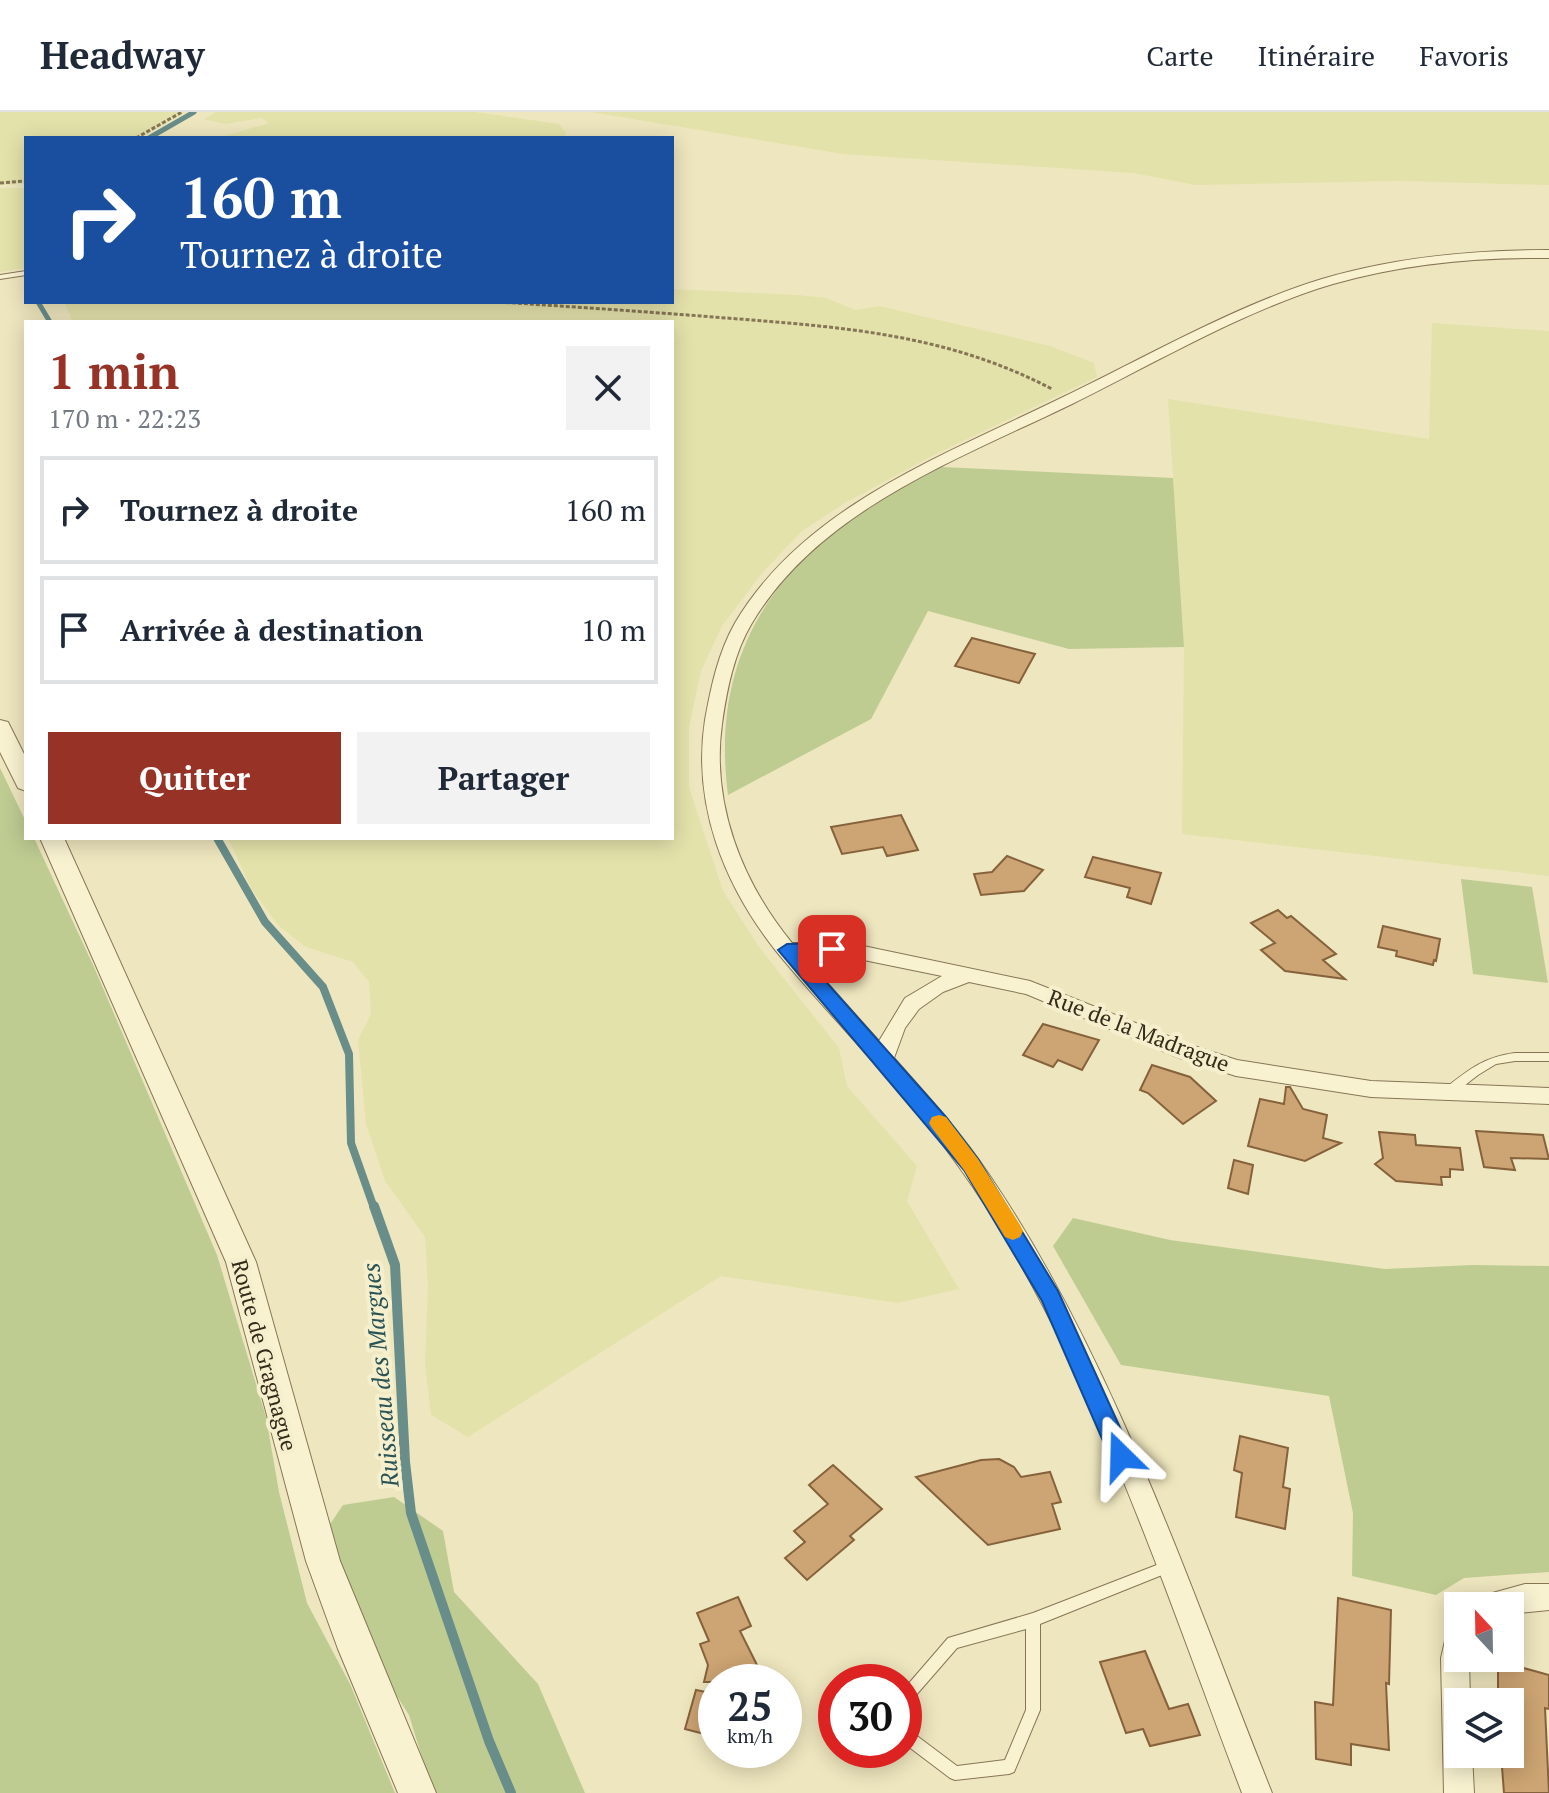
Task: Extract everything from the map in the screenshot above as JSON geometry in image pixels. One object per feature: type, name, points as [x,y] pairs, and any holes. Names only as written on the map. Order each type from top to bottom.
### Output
[{"type":"street","points":[[1257,1793],[1077,1350],[1051,1297],[971,1164],[787,950],[756,909],[736,871],[716,813],[711,785],[716,689],[741,627],[784,568],[805,547],[855,508],[938,463],[1246,315],[1330,281],[1442,259],[1549,254]]},
{"type":"street","points":[[0,727],[24,779]]},
{"type":"street","name":"Route de Gragnague","points":[[53,840],[241,1262],[324,1565],[417,1793]]},
{"type":"street","name":"Rue de la Madrague","points":[[787,950],[849,950],[1030,988],[1184,1051],[1236,1068],[1371,1089],[1549,1096]]},
{"type":"street","points":[[883,1061],[891,1033],[902,1014],[920,995],[943,982],[969,975]]},
{"type":"street","points":[[1524,1597],[1549,1597]]},
{"type":"street","points":[[1455,1672],[1459,1793]]},
{"type":"lane","points":[[0,277],[24,273]]},
{"type":"lane","points":[[1446,1093],[1483,1063],[1503,1057],[1549,1057]]},
{"type":"lane","points":[[1033,1620],[1033,1710],[1009,1767],[955,1773],[910,1739],[910,1691],[953,1643],[1033,1620],[1167,1567]]},
{"type":"path","points":[[140,136],[182,112]]},
{"type":"path","points":[[0,183],[24,181]]},
{"type":"path","points":[[529,304],[791,322],[881,332],[988,359],[1027,376],[1069,400]]},
{"type":"shaded area","points":[[0,112],[185,112],[143,136],[24,136],[24,184],[0,185]]},
{"type":"shaded area","points":[[216,112],[474,112],[559,124],[566,133],[565,136],[225,136],[269,123],[261,118],[226,124],[204,119]]},
{"type":"shaded area","points":[[591,112],[1549,112],[1549,185],[1400,181],[1196,185],[1133,173],[843,154]]},
{"type":"shaded area","points":[[0,188],[24,188],[24,268],[0,272]]},
{"type":"shaded area","points":[[674,289],[826,298],[855,310],[879,306],[1050,346],[1094,363],[1097,377],[934,455],[843,504],[802,531],[762,573],[722,626],[701,671],[689,727],[689,787],[723,891],[759,947],[839,1048],[847,1086],[917,1166],[907,1201],[959,1289],[897,1303],[721,1276],[468,1437],[431,1415],[425,1363],[428,1286],[425,1237],[385,1181],[366,1124],[358,1040],[371,1014],[369,982],[353,962],[306,947],[279,926],[252,890],[229,840],[674,840],[674,320],[72,320],[65,304],[674,304]]},
{"type":"shaded area","points":[[1432,323],[1549,331],[1549,876],[1182,834],[1184,647],[1168,399],[1429,439]]},
{"type":"green space","points":[[942,467],[1173,478],[1184,647],[1069,649],[928,611],[871,719],[728,795],[725,753],[727,714],[734,677],[746,642],[764,609],[786,578],[846,522],[881,499]]},
{"type":"green space","points":[[0,768],[24,818],[24,840],[35,840],[94,967],[217,1255],[266,1417],[279,1492],[307,1603],[350,1684],[395,1793],[0,1793]]},
{"type":"green space","points":[[1461,879],[1532,887],[1548,983],[1473,974]]},
{"type":"green space","points":[[1073,1218],[1170,1240],[1385,1269],[1472,1265],[1549,1266],[1549,1572],[1464,1578],[1436,1595],[1352,1576],[1353,1513],[1329,1396],[1121,1365],[1053,1246]]},
{"type":"green space","points":[[394,1497],[443,1531],[454,1592],[538,1684],[585,1793],[433,1793],[409,1715],[329,1589],[324,1533],[343,1505]]},
{"type":"building","points":[[972,638],[1035,654],[1019,683],[955,666]]},
{"type":"building","points":[[901,815],[918,850],[887,856],[883,847],[842,854],[831,827]]},
{"type":"building","points":[[1007,856],[1043,870],[1024,891],[981,895],[974,874],[992,872]]},
{"type":"building","points":[[1093,857],[1161,873],[1151,904],[1127,897],[1130,888],[1085,877]]},
{"type":"building","points":[[1278,910],[1287,918],[1291,916],[1336,954],[1323,960],[1345,979],[1285,971],[1261,950],[1275,943],[1251,923]]},
{"type":"building","points":[[1383,926],[1440,939],[1436,961],[1433,965],[1396,956],[1397,951],[1378,947]]},
{"type":"building","points":[[1043,1024],[1099,1040],[1082,1070],[1058,1060],[1053,1067],[1023,1055]]},
{"type":"building","points":[[1152,1065],[1190,1077],[1216,1101],[1183,1124],[1148,1093],[1140,1090]]},
{"type":"building","points":[[1286,1087],[1290,1087],[1303,1109],[1327,1115],[1323,1138],[1341,1143],[1305,1161],[1248,1146],[1260,1099],[1284,1104]]},
{"type":"building","points":[[1476,1131],[1543,1135],[1549,1159],[1511,1158],[1515,1170],[1484,1167]]},
{"type":"building","points":[[1379,1132],[1415,1135],[1416,1145],[1460,1148],[1463,1170],[1450,1169],[1450,1177],[1441,1177],[1442,1185],[1396,1181],[1375,1164],[1383,1158]]},
{"type":"building","points":[[1234,1160],[1253,1165],[1248,1194],[1228,1188]]},
{"type":"building","points":[[1240,1436],[1288,1448],[1283,1487],[1290,1489],[1285,1529],[1236,1517],[1242,1473],[1234,1470]]},
{"type":"building","points":[[999,1459],[1014,1467],[1021,1477],[1050,1472],[1061,1502],[1052,1504],[1060,1529],[988,1545],[916,1477],[981,1460]]},
{"type":"building","points":[[833,1465],[882,1509],[850,1536],[854,1540],[807,1580],[785,1558],[805,1542],[794,1531],[828,1504],[809,1485]]},
{"type":"building","points":[[738,1597],[751,1626],[740,1631],[756,1664],[708,1664],[700,1644],[709,1641],[697,1613]]},
{"type":"building","points":[[1338,1598],[1391,1610],[1389,1684],[1386,1683],[1389,1750],[1351,1744],[1351,1765],[1316,1759],[1315,1702],[1333,1705]]},
{"type":"building","points":[[1145,1651],[1169,1709],[1188,1704],[1200,1735],[1150,1746],[1143,1729],[1126,1733],[1100,1662]]},
{"type":"building","points":[[1524,1668],[1549,1675],[1549,1709],[1545,1708],[1549,1793],[1504,1793],[1502,1768],[1524,1768],[1524,1688],[1498,1688],[1498,1672],[1524,1672]]},
{"type":"building","points":[[696,1690],[698,1690],[698,1732],[685,1729]]},
{"type":"waterway","name":"Ruisseau des Margues","points":[[152,136],[194,112]]},
{"type":"waterway","name":"Ruisseau des Margues","points":[[39,304],[49,320]]},
{"type":"waterway","name":"Ruisseau des Margues","points":[[218,840],[265,922],[323,987],[349,1054],[351,1143],[374,1208]]},
{"type":"waterway","name":"Ruisseau des Margues","points":[[374,1206],[395,1265],[405,1462],[411,1513],[489,1741],[511,1793]]},
{"type":"slow traffic","points":[[939,1123],[971,1164],[1013,1231]]},
{"type":"route","points":[[832,949],[787,950],[939,1123],[971,1164],[1051,1297],[1077,1350],[1121,1456]]}]
